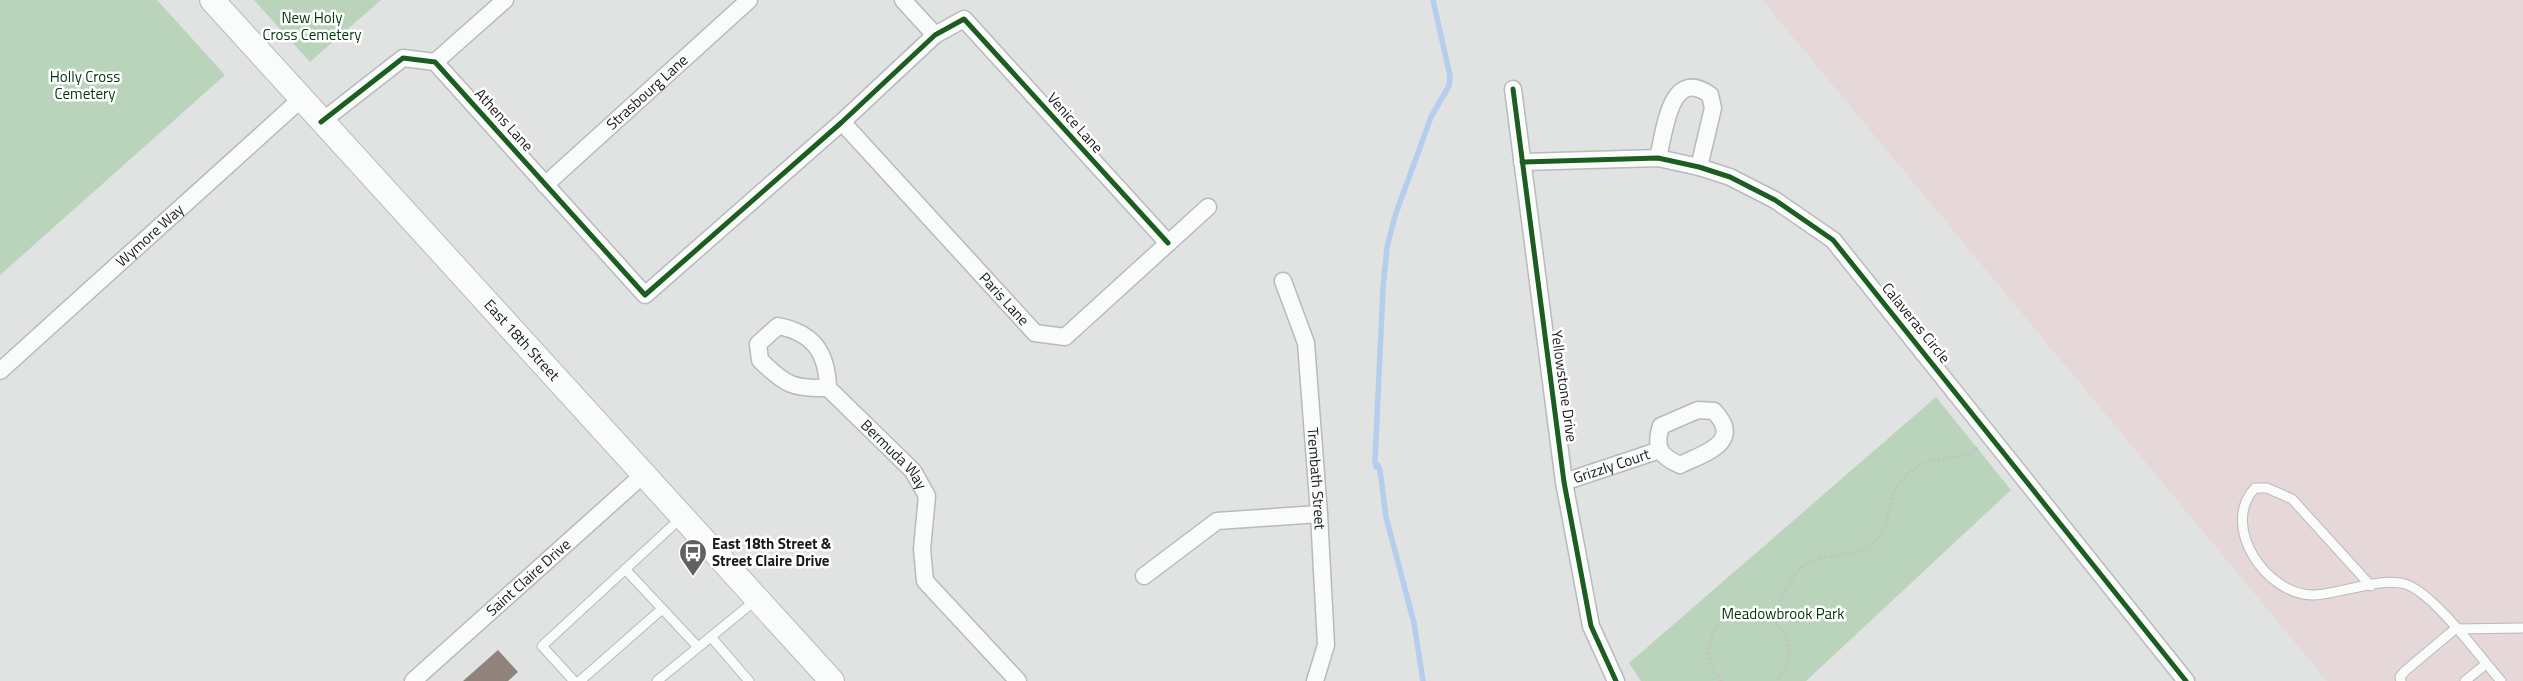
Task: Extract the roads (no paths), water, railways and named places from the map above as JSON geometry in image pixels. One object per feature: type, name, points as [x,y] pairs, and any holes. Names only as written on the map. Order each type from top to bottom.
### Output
[{"type":"main road","name":"East 18th Street","points":[[212,0],[321,122],[832,681]]},
{"type":"street","points":[[321,122],[404,58],[434,62],[505,0]]},
{"type":"street","name":"Strasbourg Lane","points":[[545,185],[749,0]]},
{"type":"street","points":[[842,122],[935,35],[903,0]]},
{"type":"street","name":"Venice Lane","points":[[935,35],[964,19],[1168,243]]},
{"type":"street","name":"Athens Lane","points":[[434,62],[645,295],[842,122]]},
{"type":"street","points":[[1658,158],[1674,96],[1689,86],[1699,87],[1710,95],[1713,108],[1699,167]]},
{"type":"street","name":"Yellowstone Drive","points":[[1513,89],[1564,482],[1591,626],[1616,681]]},
{"type":"street","name":"Wymore Way","points":[[0,372],[301,99]]},
{"type":"street","name":"Paris Lane","points":[[842,122],[1035,333],[1064,337],[1208,207]]},
{"type":"street","name":"Calaveras Circle","points":[[1522,162],[1658,158],[1699,167],[1730,177],[1775,200],[1833,240],[2186,681]]},
{"type":"street","name":"Trembath Street","points":[[1283,281],[1306,343],[1319,514],[1326,645],[1315,681]]},
{"type":"street","points":[[778,326],[796,329],[818,346],[828,369],[828,388],[806,388],[787,384],[760,360],[758,344],[778,326]]},
{"type":"street","name":"Bermuda Way","points":[[828,388],[912,471],[927,496],[922,549],[926,581],[1018,681]]},
{"type":"street","name":"Grizzly Court","points":[[1564,482],[1660,450]]},
{"type":"street","name":"Saint Claire Drive","points":[[413,681],[644,474]]},
{"type":"street","points":[[1144,576],[1217,521],[1319,514]]},
{"type":"lane","points":[[2371,586],[2292,499],[2268,488],[2255,488],[2247,497],[2242,511],[2244,533],[2258,563],[2273,579],[2293,590],[2314,595],[2371,586],[2390,583],[2405,584],[2431,602],[2501,681]]},
{"type":"lane","points":[[574,681],[542,646],[682,516]]},
{"type":"lane","points":[[625,569],[698,648]]},
{"type":"lane","points":[[657,681],[758,599]]},
{"type":"lane","points":[[580,681],[662,609]]},
{"type":"lane","points":[[2400,681],[2400,677],[2405,671],[2455,629],[2523,628]]},
{"type":"lane","points":[[711,637],[749,681]]},
{"type":"lane","points":[[2465,681],[2486,664]]},
{"type":"waterway","points":[[1423,681],[1414,623],[1386,517],[1380,470],[1378,465],[1376,467],[1375,461],[1383,288],[1387,247],[1395,216],[1431,117],[1449,86],[1450,76],[1433,0]]},
{"type":"place","name":"East 18th Street & Street Claire Drive","points":[[693,577]]},
{"type":"park label","name":"New Holy Cross Cemetery","points":[[312,26]]},
{"type":"park label","name":"Holly Cross Cemetery","points":[[85,86]]},
{"type":"park label","name":"Meadowbrook Park","points":[[1783,614]]}]
